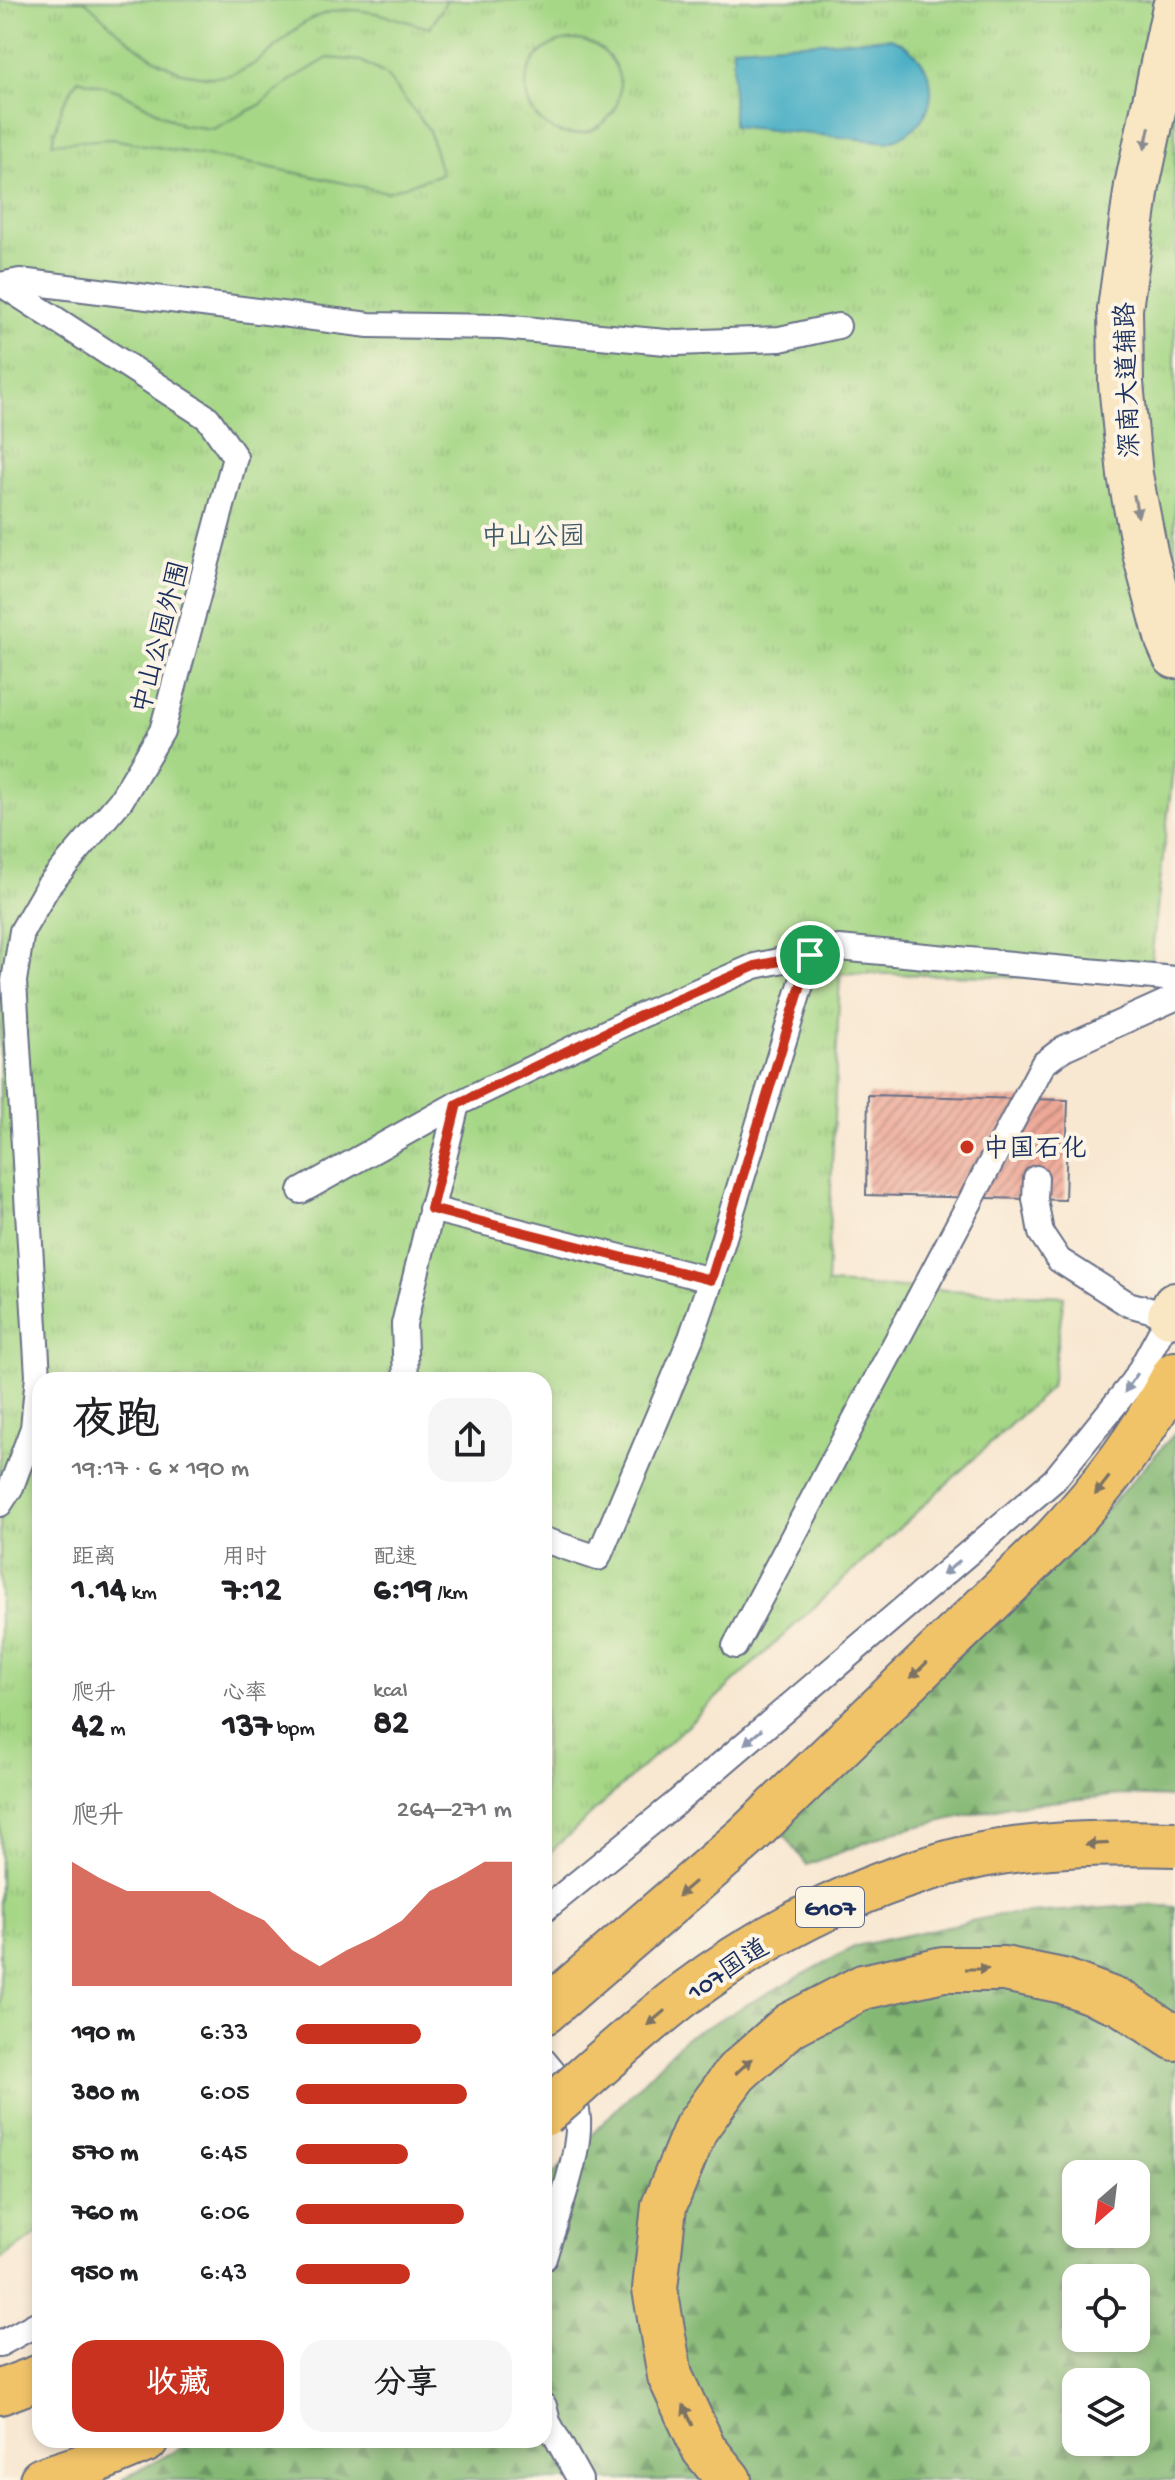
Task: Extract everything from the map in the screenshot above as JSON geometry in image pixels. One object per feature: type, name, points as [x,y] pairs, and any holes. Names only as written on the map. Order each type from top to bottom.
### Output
[{"type":"main road","points":[[552,2005],[745,1838],[1054,1540],[1130,1451],[1175,1374]]},
{"type":"main road","name":"107国道","points":[[552,2107],[687,1993],[735,1959],[797,1923],[855,1896],[982,1855],[1050,1846],[1118,1842],[1175,1844]]},
{"type":"main road","points":[[729,2480],[704,2449],[670,2376],[655,2289],[664,2206],[696,2128],[736,2073],[790,2025],[863,1987],[943,1969],[1004,1969],[1063,1981],[1121,2003],[1175,2038]]},
{"type":"main road","points":[[0,2392],[32,2380]]},
{"type":"main road","points":[[61,2474],[126,2448]]},
{"type":"street","name":"深南大道辅路","points":[[1175,7],[1137,186],[1120,309],[1121,383],[1130,475],[1146,557],[1175,656]]},
{"type":"lane","points":[[1,285],[20,281],[369,325],[501,327],[677,343],[780,339],[838,326]]},
{"type":"lane","name":"中山公园外围","points":[[1,285],[208,418],[235,457],[162,731],[121,800],[48,886],[22,931],[14,981],[38,1372]]},
{"type":"lane","points":[[301,1191],[457,1104],[642,1015],[755,966],[839,948],[1175,979]]},
{"type":"lane","points":[[552,1543],[598,1558],[691,1338],[810,955]]},
{"type":"lane","points":[[735,1646],[1043,1064],[1064,1048],[1175,998]]},
{"type":"lane","points":[[406,1372],[404,1324],[457,1104]]},
{"type":"lane","points":[[552,1904],[677,1802],[1054,1480],[1134,1381],[1173,1312],[1128,1304],[1059,1260],[1041,1233],[1035,1199],[1036,1178]]},
{"type":"lane","points":[[431,1209],[711,1280]]},
{"type":"lane","name":"中山公园外围","points":[[0,1504],[11,1487],[32,1431]]},
{"type":"lane","points":[[552,2072],[576,2107],[579,2128],[552,2230]]},
{"type":"lane","points":[[0,2344],[32,2326]]},
{"type":"lane","points":[[552,2429],[580,2480]]},
{"type":"green space","name":"中山公园","points":[[0,0],[1175,0],[1175,752],[1149,979],[840,973],[827,1284],[1064,1296],[1051,1387],[552,1851],[552,1372],[32,1372],[32,2238],[0,2260]]},
{"type":"green space","points":[[84,0],[447,0],[430,28],[357,10],[321,15],[301,25],[258,61],[234,74],[210,77],[186,73],[164,64],[121,34]]},
{"type":"green space","points":[[564,40],[582,40],[607,53],[617,69],[620,87],[617,105],[607,121],[582,134],[564,134],[539,121],[526,96],[526,78],[539,53]]},
{"type":"green space","points":[[328,58],[361,61],[385,74],[429,130],[441,174],[387,192],[112,139],[52,143],[62,106],[78,79],[119,91],[182,125],[213,129],[260,105],[291,80]]},
{"type":"green space","points":[[1175,1433],[1175,1797],[1121,1795],[1009,1806],[893,1832],[807,1865],[779,1828],[1103,1513]]},
{"type":"green space","points":[[1150,1905],[1175,1907],[1175,2480],[121,2480],[180,2448],[552,2448],[552,2176],[685,2038],[856,1946],[999,1915]]},
{"type":"water","points":[[891,38],[909,48],[929,76],[931,92],[928,107],[920,121],[907,133],[888,142],[733,126],[733,47]]},
{"type":"building","name":"中国石化","points":[[868,1095],[1068,1100],[1065,1200],[866,1195]]},
{"type":"place","name":"中国石化","points":[[967,1147]]},
{"type":"route","points":[[810,955],[711,1280],[431,1209],[457,1104],[642,1015],[755,966],[810,955]]}]
